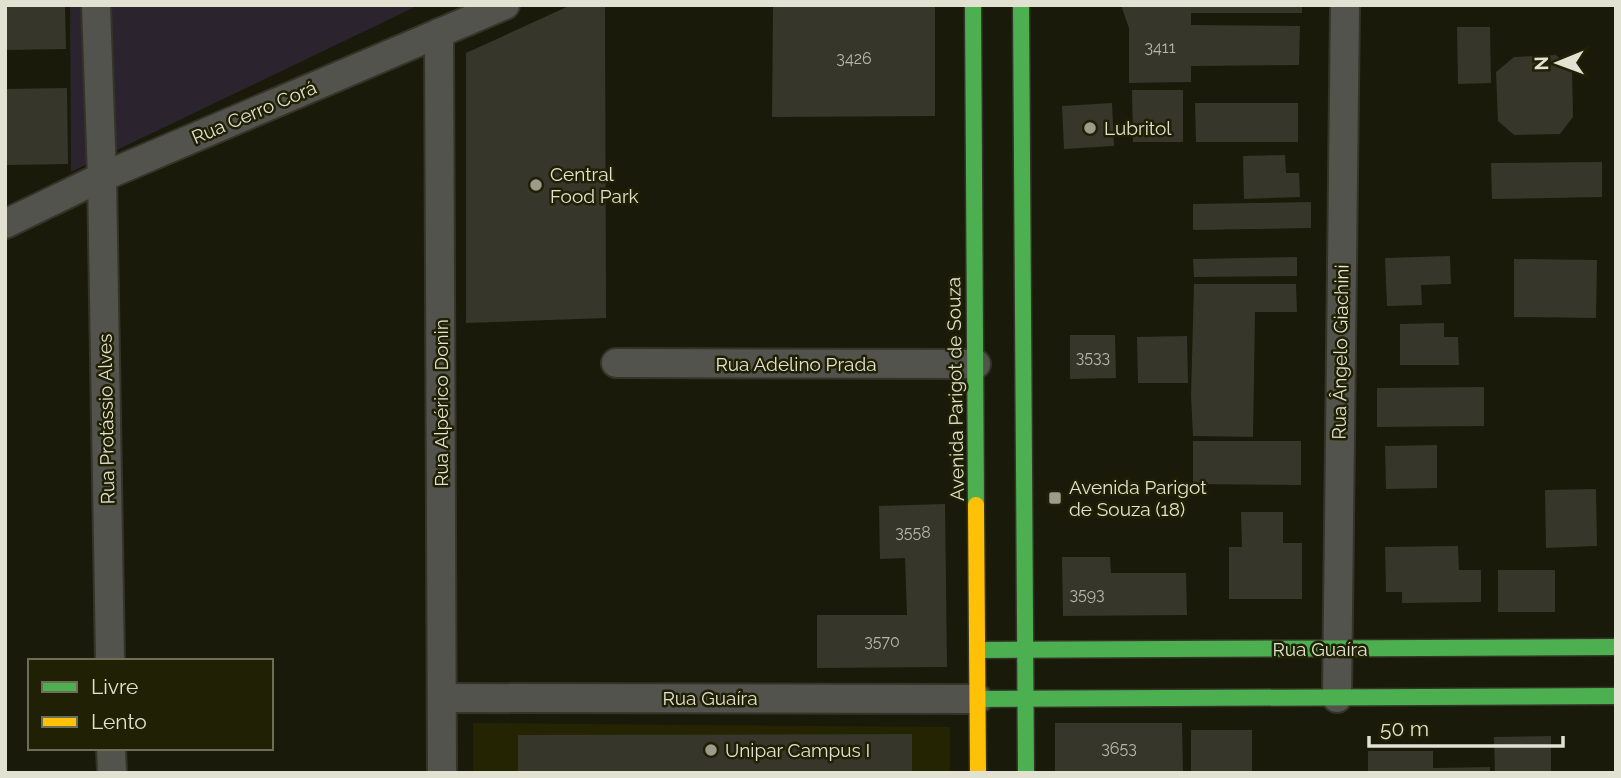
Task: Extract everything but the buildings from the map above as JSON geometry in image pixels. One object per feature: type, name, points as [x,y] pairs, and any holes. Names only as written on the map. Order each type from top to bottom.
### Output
[{"type":"main road","name":"Avenida Parigot de Souza","points":[[973,5],[978,773]]},
{"type":"main road","points":[[1021,5],[1026,773]]},
{"type":"main road","name":"Rua Guaíra","points":[[979,650],[1616,647]]},
{"type":"main road","points":[[978,699],[1616,696]]},
{"type":"street","name":"Rua Protássio Alves","points":[[96,5],[102,177],[110,659]]},
{"type":"street","name":"Rua Cerro Corá","points":[[5,224],[102,177],[505,5]]},
{"type":"street","name":"Rua Ângelo Giachini","points":[[1337,698],[1345,5]]},
{"type":"street","name":"Rua Alpérico Donin","points":[[439,33],[442,773]]},
{"type":"street","name":"Rua Adelino Prada","points":[[616,363],[976,364]]},
{"type":"street","name":"Rua Guaíra","points":[[442,698],[978,699]]},
{"type":"street","points":[[111,750],[111,773]]},
{"type":"shaded area","points":[[70,5],[419,5],[71,172]]},
{"type":"shaded area","name":"Unipar Campus I","points":[[473,723],[950,727],[950,773],[473,773]]},
{"type":"traffic: fast","points":[[973,5],[976,505]]},
{"type":"traffic: fast","points":[[1021,5],[1026,773]]},
{"type":"traffic: fast","points":[[979,650],[1616,647]]},
{"type":"traffic: fast","points":[[978,699],[1616,696]]},
{"type":"traffic: slow","points":[[976,505],[978,773]]},
{"type":"place","name":"Lubritol","points":[[1090,128]]},
{"type":"place","name":"Central Food Park","points":[[536,185]]},
{"type":"place","name":"Avenida Parigot de Souza (18)","points":[[1055,498]]},
{"type":"place","name":"Unipar Campus I","points":[[711,750]]}]
